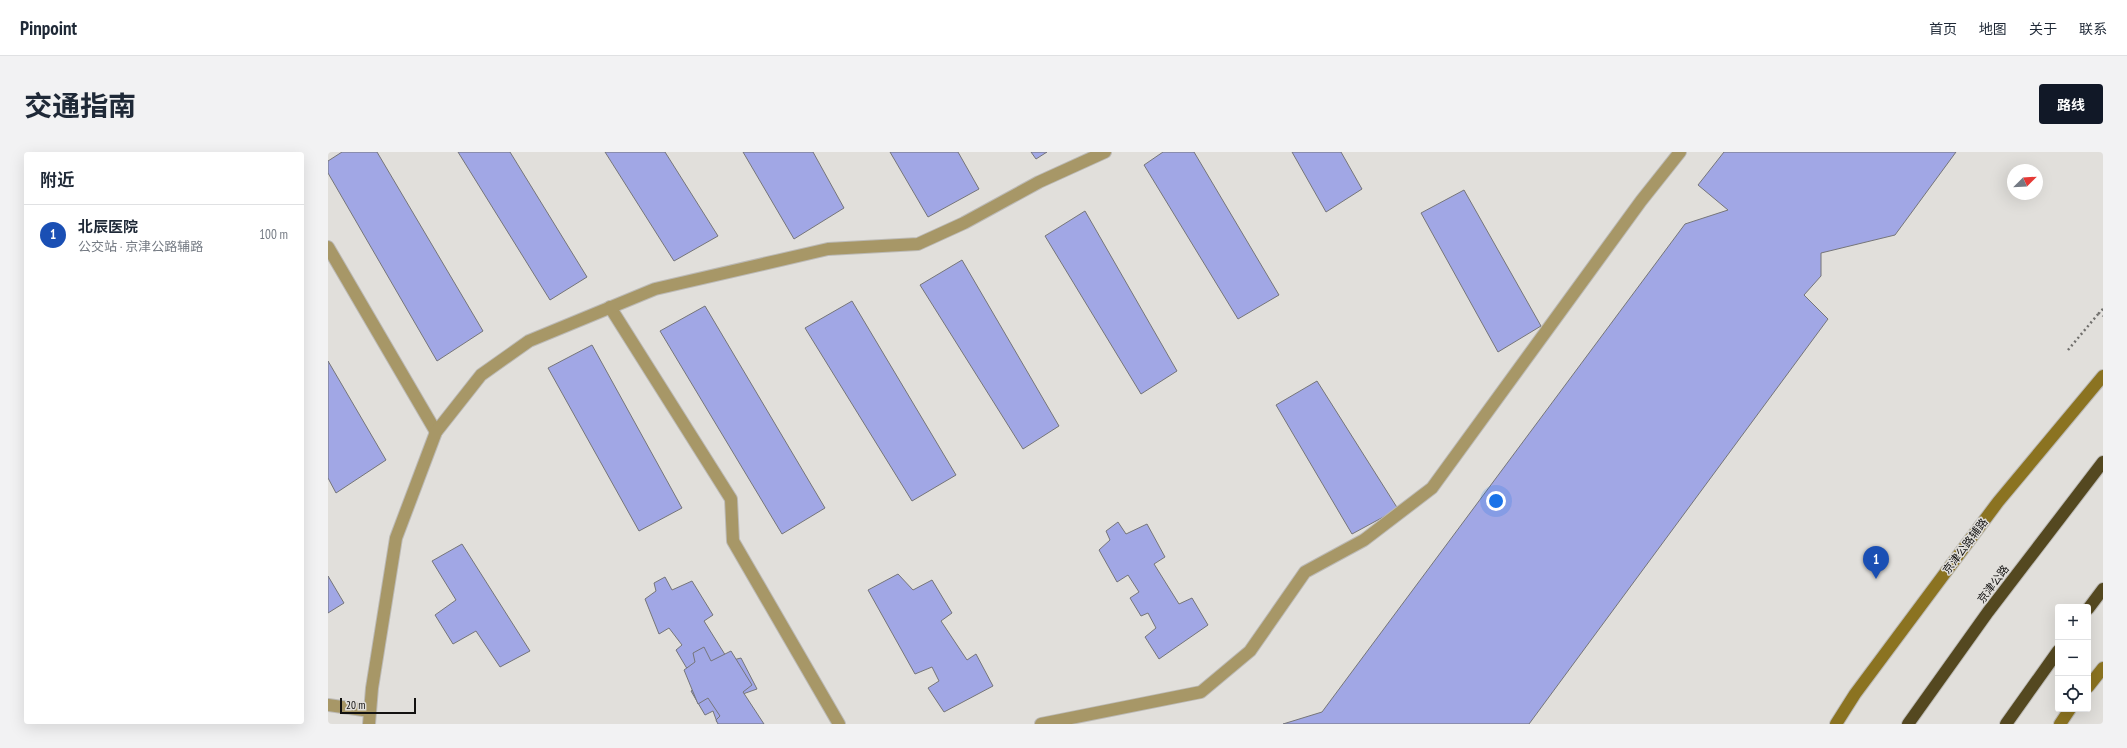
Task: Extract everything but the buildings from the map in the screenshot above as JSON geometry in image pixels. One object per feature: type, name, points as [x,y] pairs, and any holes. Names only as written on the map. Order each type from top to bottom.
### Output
[{"type":"highway","name":"京津公路","points":[[1908,724],[1988,612],[2103,462]]},
{"type":"highway","points":[[2091,605],[2103,588]]},
{"type":"highway","points":[[2006,724],[2055,655]]},
{"type":"main road","name":"京津公路辅路","points":[[1836,724],[1855,694],[1998,502],[2103,376]]},
{"type":"main road","points":[[2091,683],[2103,668]]},
{"type":"main road","points":[[2060,724],[2068,712]]},
{"type":"lane","points":[[369,724],[396,538],[436,432],[481,375],[529,341],[655,289],[828,249],[918,244],[964,223],[1039,182],[1105,152]]},
{"type":"lane","points":[[1041,724],[1201,692],[1250,651],[1306,572],[1364,540],[1432,488],[1641,201],[1680,152]]},
{"type":"lane","points":[[328,247],[436,432]]},
{"type":"lane","points":[[610,307],[730,499],[732,541],[839,724]]},
{"type":"lane","points":[[328,705],[370,711]]},
{"type":"path","points":[[2068,350],[2103,309]]},
{"type":"path","points":[[2099,313],[2103,316]]},
{"type":"place","name":"北辰医院","points":[[1876,579]]}]
